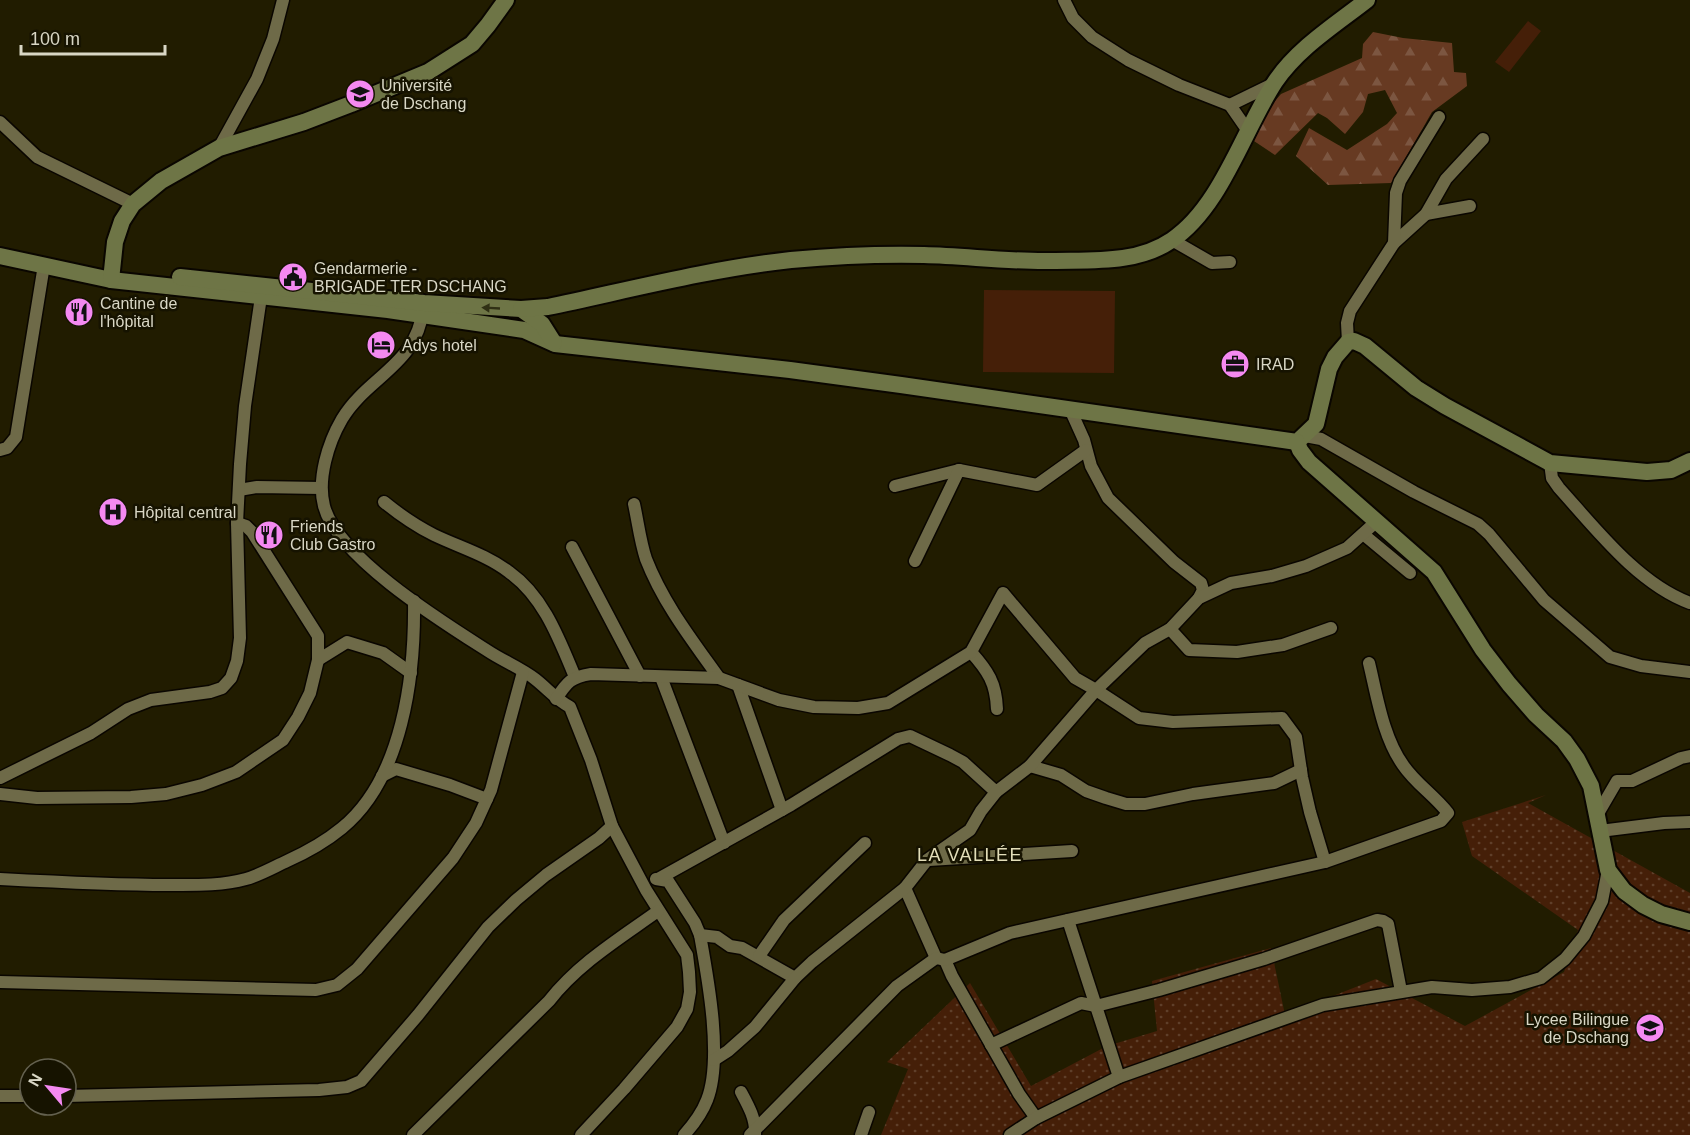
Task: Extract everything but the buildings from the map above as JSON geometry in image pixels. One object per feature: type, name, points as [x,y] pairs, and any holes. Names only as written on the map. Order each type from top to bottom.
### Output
[{"type":"street","points":[[219,148],[257,79],[273,39],[283,0]]},
{"type":"street","points":[[112,275],[115,242],[122,221],[133,204],[161,181],[219,148],[313,118],[428,72],[472,44],[506,0]]},
{"type":"street","points":[[1064,0],[1073,18],[1092,36],[1128,60],[1179,85],[1230,105],[1248,131]]},
{"type":"street","points":[[423,310],[548,307],[737,268],[792,260],[923,255],[1040,261],[1120,259],[1154,249],[1172,240],[1208,203],[1275,82],[1288,66],[1312,43],[1367,0]]},
{"type":"street","points":[[1230,105],[1275,82]]},
{"type":"street","points":[[1394,243],[1396,193],[1400,181],[1439,117]]},
{"type":"street","points":[[0,122],[37,157],[133,204]]},
{"type":"street","points":[[1348,342],[1347,323],[1350,311],[1394,243],[1426,214],[1446,179],[1483,139]]},
{"type":"street","points":[[1426,214],[1470,206]]},
{"type":"street","points":[[1172,240],[1212,262],[1230,262]]},
{"type":"street","points":[[0,245],[112,275]]},
{"type":"street","points":[[0,256],[112,275],[423,310],[530,325]]},
{"type":"street","points":[[0,450],[8,448],[16,437],[44,265]]},
{"type":"street","points":[[0,778],[91,733],[128,709],[173,696],[210,693],[222,688],[231,678],[237,662],[240,638],[237,523],[245,406],[262,292]]},
{"type":"street","points":[[530,325],[548,307]]},
{"type":"street","points":[[521,309],[530,325],[555,344],[801,371],[1070,409],[1301,439],[1322,439],[1414,492],[1478,524],[1544,600],[1610,657],[1641,666],[1690,672]]},
{"type":"street","points":[[423,310],[411,347],[354,403],[341,421],[331,444],[321,488],[324,508],[335,528],[364,561],[414,601],[535,679],[556,699],[570,707],[591,760],[612,826],[658,911],[687,955],[690,993],[687,1009],[677,1027],[581,1135]]},
{"type":"street","points":[[1010,1135],[1036,1118],[1119,1077],[1323,1005],[1432,987],[1472,990],[1510,987],[1541,978],[1565,959],[1584,936],[1602,901],[1608,870],[1591,786],[1577,759],[1564,741],[1536,715],[1509,684],[1483,650],[1434,572],[1309,462],[1300,450],[1301,439],[1316,424],[1329,369],[1335,357],[1348,342],[1354,341],[1365,346],[1416,388],[1550,463],[1647,472],[1671,470],[1690,461]]},
{"type":"street","points":[[714,1060],[755,1027],[795,978],[812,962],[904,888],[927,860],[970,830],[996,792],[1030,766],[1096,690],[1145,643],[1170,628],[1199,598],[1203,590],[1201,584],[1174,562],[1108,498],[1091,466],[1084,440],[1070,409]]},
{"type":"street","points":[[895,486],[959,470],[1037,485],[1086,450]]},
{"type":"street","points":[[1550,463],[1552,478],[1559,488],[1631,566],[1654,584],[1690,603]]},
{"type":"street","points":[[915,561],[959,470]]},
{"type":"street","points":[[239,490],[257,487],[321,488]]},
{"type":"street","points":[[384,502],[403,518],[434,535],[494,562],[511,573],[528,590],[551,621],[575,677]]},
{"type":"street","points":[[634,504],[645,557],[660,589],[677,618],[720,678]]},
{"type":"street","points":[[1199,598],[1231,583],[1272,576],[1306,566],[1347,548],[1377,521]]},
{"type":"street","points":[[0,794],[38,798],[166,794],[202,785],[236,772],[283,740],[310,693],[318,660],[318,636],[252,532],[246,526],[237,523]]},
{"type":"street","points":[[1362,534],[1410,573]]},
{"type":"street","points":[[572,547],[640,676]]},
{"type":"street","points":[[556,699],[575,677],[591,674],[720,678],[779,700],[814,707],[858,708],[888,703],[971,652],[1003,593],[1075,678],[1139,718],[1173,722],[1282,718],[1296,737],[1310,812],[1325,862]]},
{"type":"street","points":[[0,879],[204,885],[245,879],[317,847],[344,827],[362,806],[382,776],[394,748],[411,673],[414,601]]},
{"type":"street","points":[[1170,628],[1190,650],[1237,652],[1282,645],[1331,628]]},
{"type":"street","points":[[318,660],[347,642],[383,653],[411,673]]},
{"type":"street","points":[[971,652],[988,672],[996,695],[997,709]]},
{"type":"street","points":[[753,1133],[897,986],[941,959],[1010,933],[1325,862],[1441,821],[1448,813],[1439,802],[1416,783],[1401,763],[1387,733],[1369,663]]},
{"type":"street","points":[[0,982],[316,990],[337,985],[357,969],[453,858],[476,823],[487,799],[523,672]]},
{"type":"street","points":[[661,677],[724,843]]},
{"type":"street","points":[[738,685],[782,810]]},
{"type":"street","points":[[658,879],[782,810],[898,739],[910,736],[920,739],[963,762],[996,792]]},
{"type":"street","points":[[1598,824],[1617,781],[1632,781],[1690,756]]},
{"type":"street","points":[[1030,766],[1061,775],[1086,791],[1126,804],[1144,804],[1193,794],[1274,783],[1301,770]]},
{"type":"street","points":[[382,776],[396,769],[487,799]]},
{"type":"street","points":[[1598,824],[1690,822]]},
{"type":"street","points":[[78,1096],[319,1090],[347,1087],[361,1081],[418,1015],[488,927],[546,875],[599,838],[612,826]]},
{"type":"street","points":[[759,956],[784,920],[865,843]]},
{"type":"street","points":[[927,860],[1072,851]]},
{"type":"street","points":[[1608,870],[1624,891],[1643,905],[1661,914],[1690,922]]},
{"type":"street","points":[[640,879],[668,881],[695,923],[700,935],[712,1020],[714,1060],[707,1100],[684,1135]]},
{"type":"street","points":[[904,888],[941,959],[1019,1094],[1036,1118]]},
{"type":"street","points":[[413,1135],[549,1001],[563,983],[581,966],[658,911]]},
{"type":"street","points":[[1068,920],[1119,1077]]},
{"type":"street","points":[[991,1045],[1081,1003],[1095,1006],[1159,990],[1264,959],[1377,920],[1388,924],[1401,992]]},
{"type":"street","points":[[700,935],[717,937],[730,946],[742,948],[795,978]]},
{"type":"street","points":[[741,1092],[749,1106],[753,1133]]},
{"type":"street","points":[[0,1096],[18,1096]]},
{"type":"street","points":[[861,1135],[869,1112]]},
{"type":"shaded area","points":[[1528,21],[1541,31],[1509,72],[1495,62]]},
{"type":"shaded area","points":[[984,290],[1115,291],[1114,373],[983,372]]},
{"type":"shaded area","points":[[1546,795],[1528,803],[1690,893],[1690,1135],[881,1135],[908,1069],[887,1062],[970,983],[1031,1086],[1107,1046],[1157,1031],[1152,981],[1271,948],[1285,1015],[1376,979],[1465,1026],[1564,972],[1578,930],[1472,856],[1462,822]]},
{"type":"green space","points":[[1373,32],[1403,38],[1452,43],[1454,72],[1466,73],[1467,86],[1432,112],[1391,183],[1328,185],[1296,156],[1309,128],[1347,150],[1387,124],[1397,113],[1385,90],[1368,94],[1363,112],[1345,134],[1318,113],[1275,155],[1254,141],[1268,109],[1281,94],[1362,58],[1363,44]]},
{"type":"place","name":"Université de Dschang","points":[[360,94]]},
{"type":"place","name":"Gendarmerie - BRIGADE TER DSCHANG","points":[[293,277]]},
{"type":"place","name":"Cantine de l'hôpital","points":[[79,312]]},
{"type":"place","name":"Adys hotel","points":[[381,345]]},
{"type":"place","name":"IRAD","points":[[1235,364]]},
{"type":"place","name":"Hôpital central","points":[[113,512]]},
{"type":"place","name":"Friends Club Gastro","points":[[269,535]]},
{"type":"place","name":"Lycee Bilingue de Dschang","points":[[1650,1028]]},
{"type":"district","name":"LA VALLÉE","points":[[970,855]]}]
